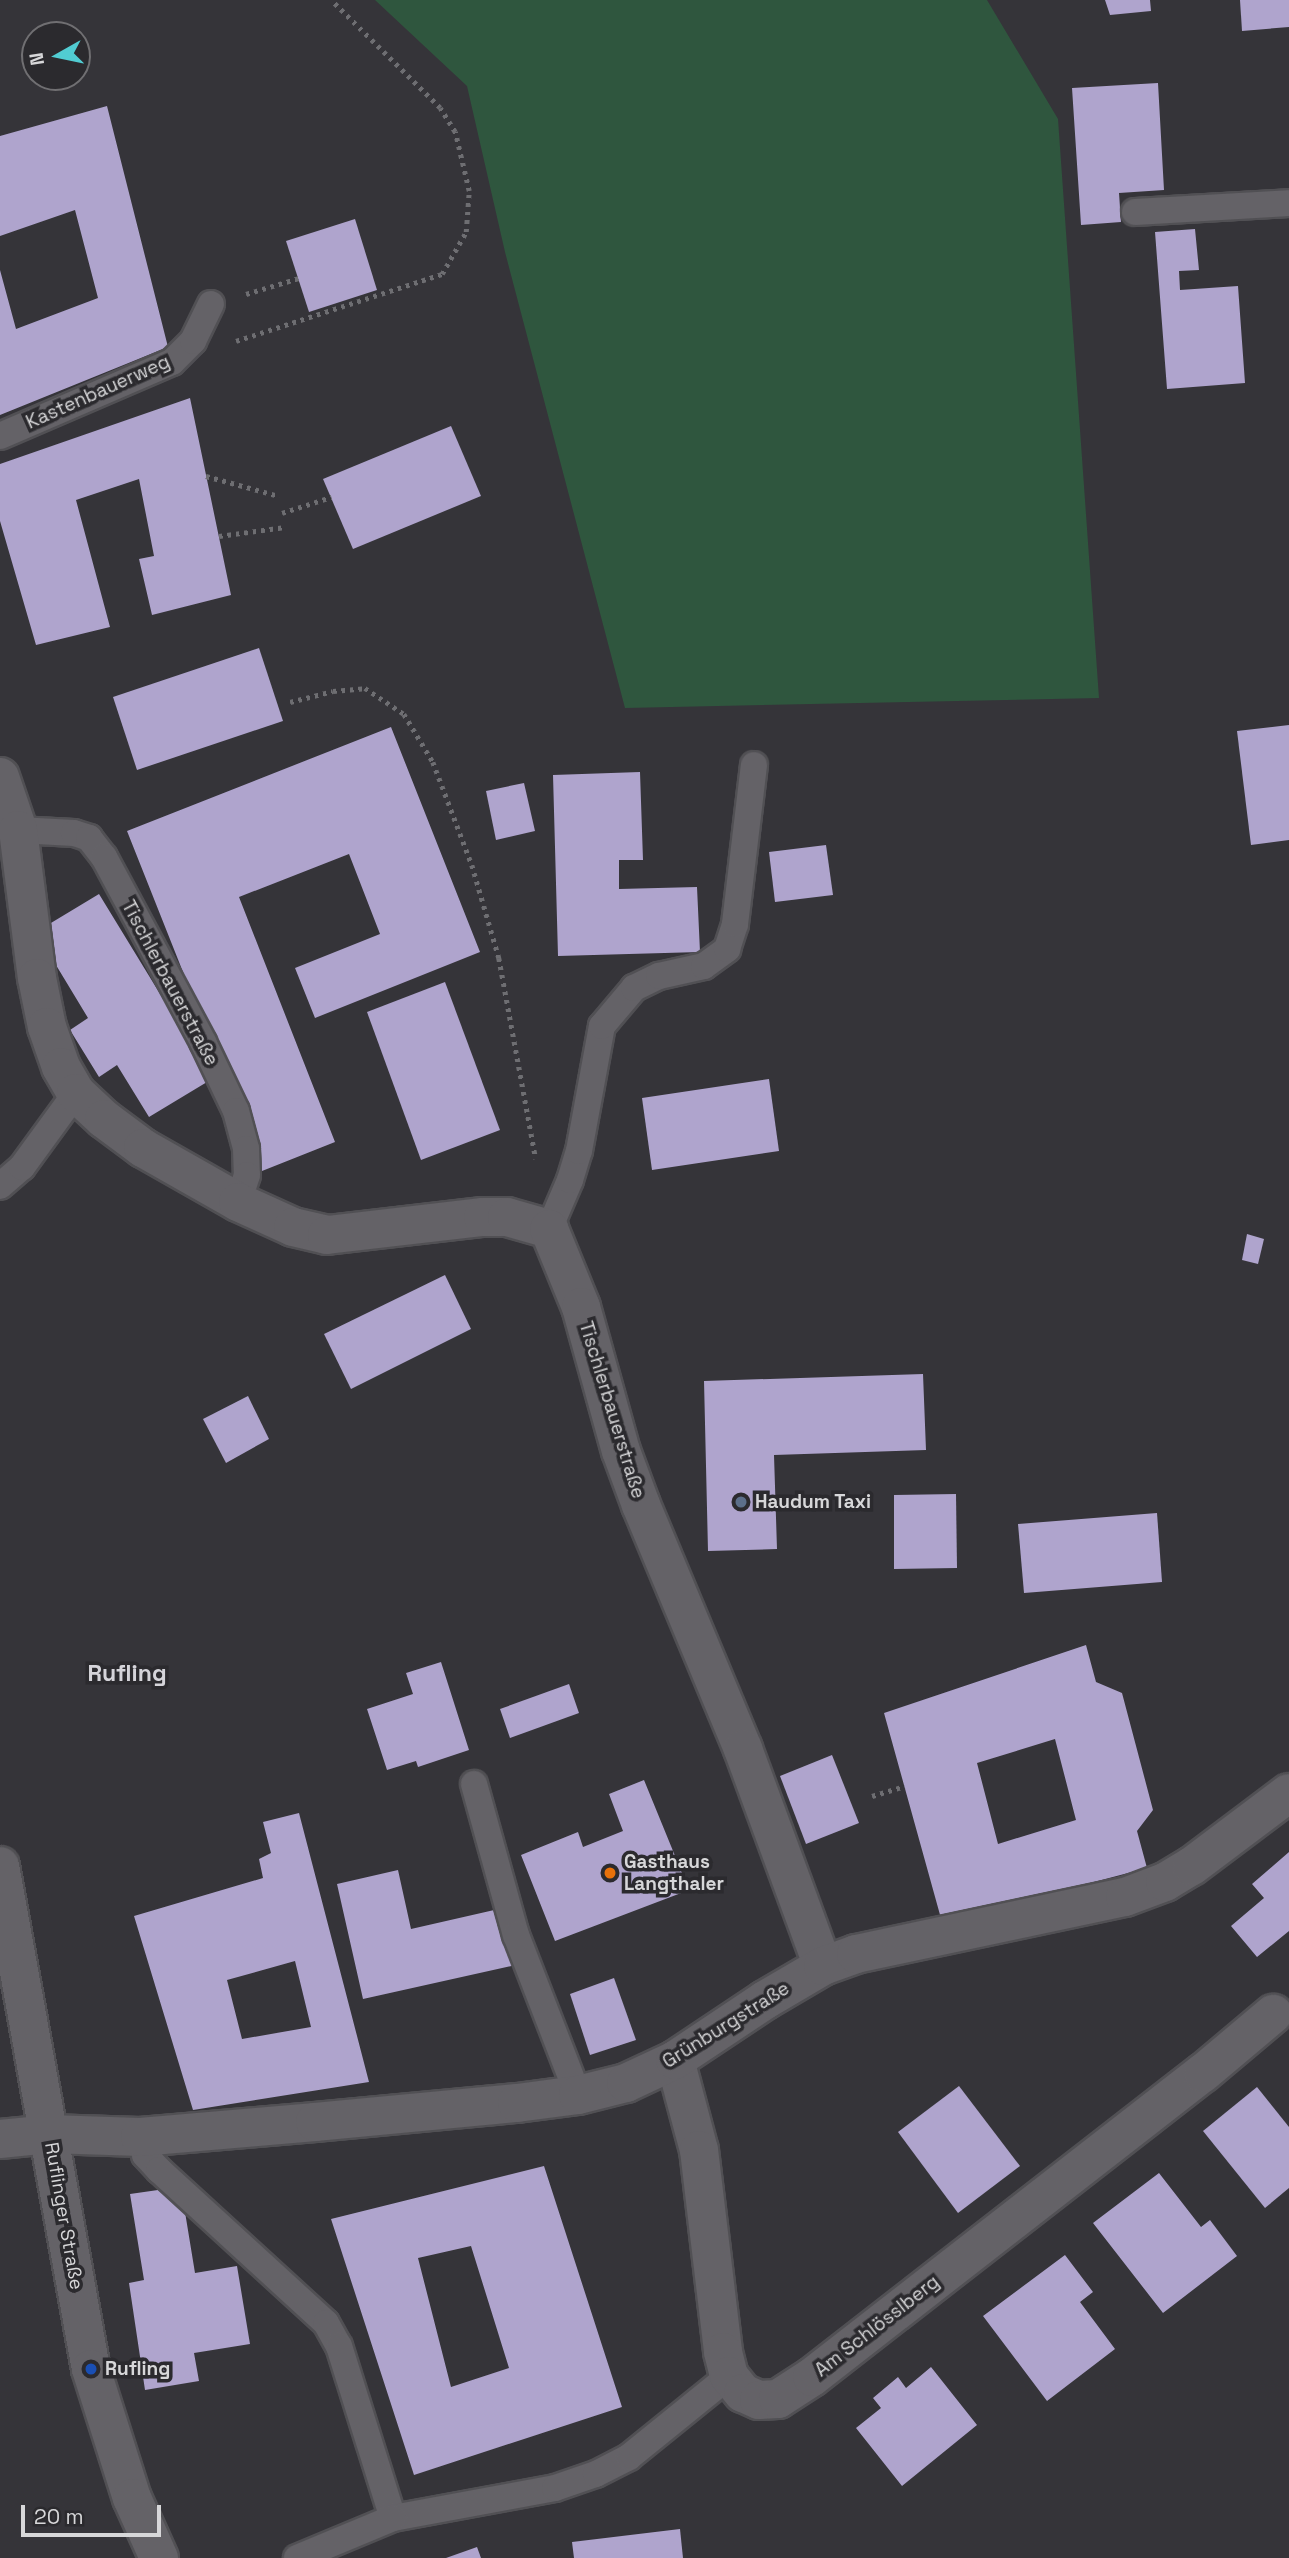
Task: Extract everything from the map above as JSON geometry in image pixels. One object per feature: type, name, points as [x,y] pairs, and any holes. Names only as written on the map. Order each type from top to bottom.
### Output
[{"type":"street","points":[[0,778],[18,830],[37,978],[47,1027],[61,1067],[76,1093],[143,1148],[238,1202],[293,1227],[327,1235],[483,1217],[507,1217],[549,1229]]},
{"type":"street","name":"Tischlerbauerstraße","points":[[549,1229],[581,1307],[621,1451],[640,1505],[743,1749],[823,1966]]},
{"type":"street","name":"Grünburgstraße","points":[[0,2139],[49,2134],[140,2137],[517,2103],[578,2095],[626,2083],[676,2060],[765,2000],[823,1966],[856,1954],[1125,1897],[1165,1882],[1192,1866],[1289,1793]]},
{"type":"street","name":"Ruflinger Straße","points":[[0,1866],[91,2369],[132,2498],[159,2558]]},
{"type":"street","name":"Am Schlösslberg","points":[[729,2376],[743,2393],[759,2400],[778,2399],[812,2376],[1203,2073],[1272,2014]]},
{"type":"street","points":[[676,2060],[699,2150],[723,2352],[729,2376]]},
{"type":"lane","points":[[1136,212],[1289,203]]},
{"type":"lane","name":"Kastenbauerweg","points":[[0,436],[172,362],[193,341],[211,304]]},
{"type":"lane","points":[[549,1229],[579,1151],[602,1026],[634,988],[659,976],[704,967],[727,949],[735,924],[754,765]]},
{"type":"lane","name":"Tischlerbauerstraße","points":[[18,830],[74,833],[89,838],[104,857],[203,1042],[236,1111],[246,1149],[247,1175],[238,1202]]},
{"type":"lane","points":[[0,1186],[22,1167],[76,1093]]},
{"type":"lane","points":[[474,1784],[516,1935],[578,2095]]},
{"type":"lane","points":[[140,2137],[145,2155],[159,2170],[326,2323],[339,2346],[393,2518]]},
{"type":"lane","points":[[297,2558],[393,2518],[555,2488],[596,2474],[629,2457],[729,2376]]},
{"type":"path","points":[[172,362],[442,274],[460,247],[466,232],[469,191],[454,132],[440,108],[331,0]]},
{"type":"path","points":[[211,304],[299,278]]},
{"type":"path","points":[[206,476],[279,496]]},
{"type":"path","points":[[282,513],[331,497]]},
{"type":"path","points":[[219,536],[285,527]]},
{"type":"path","points":[[290,702],[333,691],[365,688],[404,714],[433,762],[472,865],[499,958],[536,1161]]},
{"type":"path","points":[[872,1796],[904,1786]]},
{"type":"green space","points":[[375,0],[987,0],[1058,119],[1099,698],[625,708],[505,252],[467,86]]},
{"type":"building","points":[[1105,0],[1150,0],[1151,11],[1110,15]]},
{"type":"building","points":[[1240,0],[1289,0],[1289,27],[1242,31]]},
{"type":"building","points":[[1158,83],[1164,190],[1119,193],[1121,222],[1081,225],[1072,88]]},
{"type":"building","points":[[107,106],[168,347],[0,415],[0,270],[16,329],[98,298],[75,210],[0,236],[0,136]]},
{"type":"building","points":[[355,219],[377,290],[309,312],[286,241]]},
{"type":"building","points":[[1195,229],[1199,270],[1179,271],[1180,290],[1238,286],[1245,383],[1167,389],[1155,232]]},
{"type":"building","points":[[190,398],[231,595],[152,615],[139,559],[154,556],[139,479],[76,500],[110,627],[36,645],[0,521],[0,464]]},
{"type":"building","points":[[451,426],[481,496],[353,549],[323,479]]},
{"type":"building","points":[[259,648],[283,721],[137,770],[113,697]]},
{"type":"building","points":[[1289,725],[1289,840],[1251,845],[1237,731]]},
{"type":"building","points":[[391,727],[480,952],[315,1018],[295,968],[380,934],[349,854],[239,897],[335,1142],[262,1171],[127,831]]},
{"type":"building","points":[[640,772],[643,860],[619,860],[619,889],[697,887],[700,952],[558,956],[553,775]]},
{"type":"building","points":[[524,783],[535,831],[496,840],[486,791]]},
{"type":"building","points":[[826,845],[833,895],[775,902],[769,852]]},
{"type":"building","points":[[99,894],[212,1079],[149,1117],[117,1065],[99,1077],[70,1030],[88,1018],[36,932]]},
{"type":"building","points":[[445,982],[500,1130],[421,1160],[367,1012]]},
{"type":"building","points":[[769,1079],[779,1151],[652,1170],[642,1098]]},
{"type":"building","points":[[1247,1234],[1264,1239],[1258,1264],[1242,1260]]},
{"type":"building","points":[[445,1275],[471,1329],[351,1389],[324,1334]]},
{"type":"building","name":"Haudum Taxi","points":[[923,1374],[926,1450],[774,1455],[777,1549],[708,1551],[704,1381]]},
{"type":"building","points":[[248,1396],[269,1439],[226,1463],[203,1419]]},
{"type":"building","points":[[956,1494],[957,1568],[894,1569],[894,1495]]},
{"type":"building","points":[[1157,1513],[1162,1582],[1024,1593],[1018,1524]]},
{"type":"building","points":[[1086,1645],[1096,1682],[1122,1693],[1153,1810],[1137,1831],[1147,1868],[942,1922],[884,1713]],"holes":[[[1055,1739],[1076,1820],[998,1844],[977,1763]]]},
{"type":"building","points":[[441,1662],[469,1750],[418,1767],[416,1761],[387,1770],[367,1709],[413,1694],[406,1673]]},
{"type":"building","points":[[569,1684],[579,1713],[510,1738],[500,1709]]},
{"type":"building","points":[[832,1755],[859,1823],[806,1844],[780,1776]]},
{"type":"building","points":[[644,1780],[689,1890],[555,1941],[521,1855],[578,1832],[583,1847],[623,1831],[609,1794]]},
{"type":"building","points":[[299,1813],[369,2082],[193,2110],[134,1916],[263,1878],[259,1859],[271,1853],[263,1822]],"holes":[[[295,1961],[311,2027],[242,2039],[227,1980]]]},
{"type":"building","points":[[1289,1852],[1289,1931],[1257,1957],[1231,1926],[1264,1898],[1252,1884]]},
{"type":"building","points":[[398,1870],[411,1929],[503,1908],[516,1965],[363,1999],[337,1884]]},
{"type":"building","points":[[614,1978],[636,2040],[590,2055],[570,1994]]},
{"type":"building","points":[[959,2086],[1020,2166],[958,2213],[898,2132]]},
{"type":"building","points":[[1257,2087],[1289,2127],[1289,2188],[1265,2208],[1203,2131]]},
{"type":"building","points":[[544,2166],[622,2407],[414,2475],[331,2219]],"holes":[[[471,2246],[509,2368],[451,2387],[418,2258]]]},
{"type":"building","points":[[1159,2173],[1201,2227],[1210,2220],[1237,2256],[1163,2313],[1093,2223]]},
{"type":"building","points":[[158,2190],[185,2212],[195,2273],[237,2266],[250,2344],[194,2353],[199,2381],[145,2390],[129,2283],[144,2280],[130,2194]]},
{"type":"building","points":[[1065,2255],[1093,2292],[1080,2302],[1115,2349],[1047,2401],[983,2316]]},
{"type":"building","points":[[931,2367],[977,2425],[902,2486],[856,2428],[881,2408],[873,2398],[898,2377],[906,2388]]},
{"type":"building","points":[[680,2529],[683,2558],[574,2558],[572,2542]]},
{"type":"building","points":[[477,2547],[481,2558],[446,2558]]},
{"type":"place","name":"Haudum Taxi","points":[[741,1502]]},
{"type":"place","name":"Gasthaus Langthaler","points":[[610,1873]]},
{"type":"place","name":"Rufling","points":[[91,2369]]},
{"type":"district","name":"Rufling","points":[[127,1673]]}]
